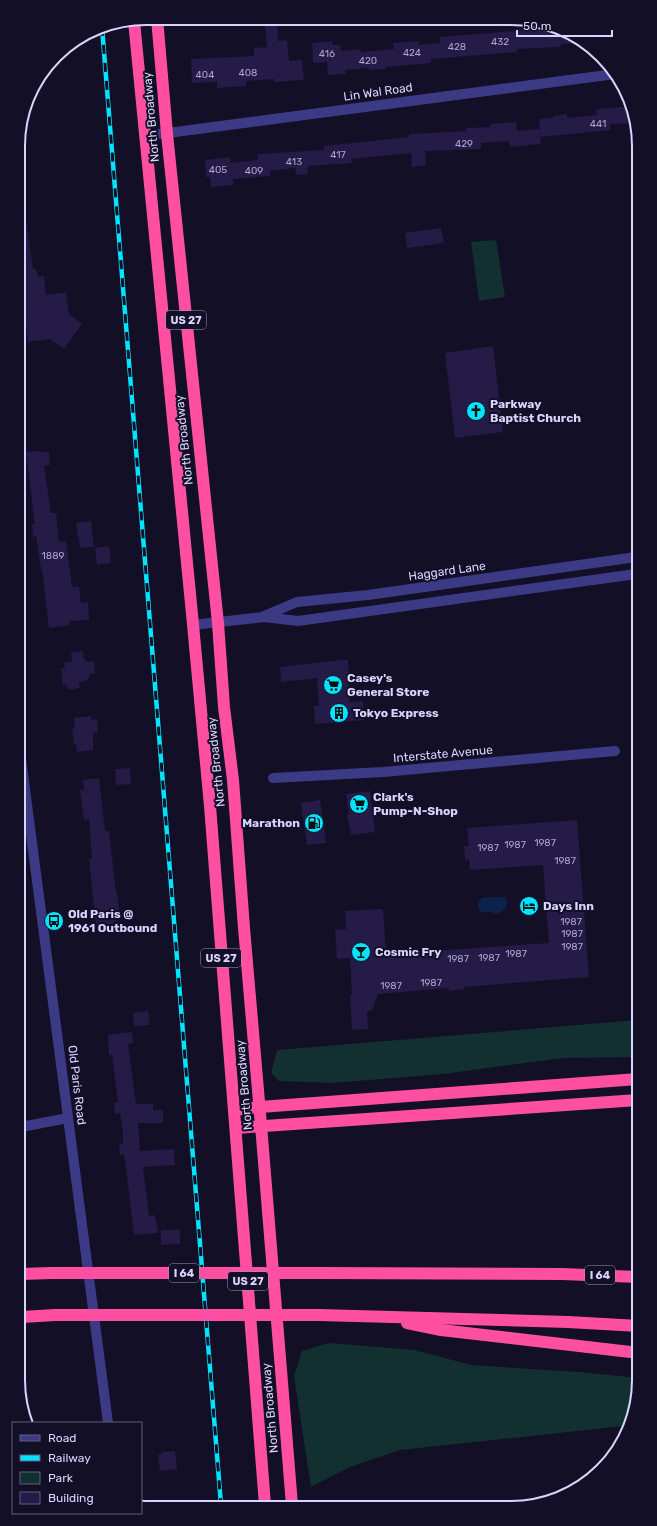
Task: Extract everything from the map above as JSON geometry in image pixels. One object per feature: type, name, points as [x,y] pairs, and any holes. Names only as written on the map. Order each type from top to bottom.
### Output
[{"type":"highway","name":"North Broadway","points":[[158,25],[166,134],[218,622],[224,707],[233,780],[292,1501]]},
{"type":"highway","name":"North Broadway","points":[[134,26],[210,806],[265,1501]]},
{"type":"highway","points":[[234,1110],[632,1079]]},
{"type":"highway","points":[[236,1128],[261,1125],[482,1112],[632,1100]]},
{"type":"highway","name":"I 64","points":[[25,1274],[562,1274],[632,1277]]},
{"type":"highway","points":[[25,1317],[55,1315],[320,1315],[568,1322],[632,1326]]},
{"type":"highway","points":[[368,1316],[441,1330],[632,1352]]},
{"type":"street","name":"Lin Wal Road","points":[[144,136],[609,75]]},
{"type":"street","name":"Haggard Lane","points":[[193,624],[264,616],[297,602],[368,595],[632,558]]},
{"type":"street","name":"Haggard Lane","points":[[264,616],[298,621],[632,575]]},
{"type":"street","name":"Interstate Avenue","points":[[273,778],[384,772],[615,751]]},
{"type":"street","name":"Old Paris Road","points":[[25,789],[108,1422]]},
{"type":"street","points":[[25,1126],[68,1118]]},
{"type":"green space","points":[[496,240],[505,297],[479,301],[471,242]]},
{"type":"green space","points":[[632,1020],[632,1057],[563,1058],[443,1074],[332,1083],[279,1081],[271,1073],[277,1050]]},
{"type":"green space","points":[[329,1343],[415,1350],[471,1365],[579,1372],[632,1377],[630,1403],[622,1426],[400,1450],[350,1467],[311,1487],[294,1376],[302,1351]]},
{"type":"water","points":[[484,897],[505,897],[507,902],[506,908],[497,915],[492,912],[482,912],[478,908],[478,902]]},
{"type":"building","points":[[265,25],[277,25],[278,41],[287,40],[289,61],[302,60],[304,80],[274,82],[274,79],[246,81],[246,86],[217,88],[217,82],[192,83],[191,59],[254,56],[254,48],[267,47]]},
{"type":"building","points":[[541,29],[550,31],[575,43],[562,44],[559,47],[517,49],[517,52],[431,59],[431,63],[386,67],[386,69],[369,70],[369,68],[345,70],[346,74],[328,75],[327,62],[313,63],[312,43],[332,41],[333,45],[340,45],[341,51],[361,49],[361,52],[394,49],[393,43],[419,41],[419,45],[440,43],[440,37]]},
{"type":"building","points":[[625,107],[630,123],[610,124],[611,130],[541,137],[539,119],[553,118],[553,116],[567,114],[567,118],[597,115],[596,109]]},
{"type":"building","points":[[516,122],[517,131],[540,129],[541,144],[510,147],[509,141],[481,143],[481,149],[425,151],[426,165],[412,167],[411,153],[351,159],[352,163],[309,166],[307,168],[308,174],[296,175],[295,168],[270,171],[270,176],[233,179],[233,185],[211,187],[210,177],[206,177],[205,160],[230,157],[230,163],[258,160],[258,154],[324,150],[324,146],[409,137],[409,134],[467,131],[466,128],[490,127],[490,124]]},
{"type":"building","points":[[25,213],[33,269],[36,269],[38,277],[44,276],[46,295],[66,292],[69,314],[82,324],[64,349],[50,339],[28,342],[26,324]]},
{"type":"building","points":[[441,228],[444,243],[407,248],[405,233]]},
{"type":"building","name":"Parkway Baptist Church","points":[[493,346],[503,432],[455,438],[445,353]]},
{"type":"building","points":[[26,452],[49,452],[50,465],[44,466],[51,513],[56,513],[59,542],[66,541],[72,587],[79,587],[81,603],[88,602],[89,620],[69,621],[70,625],[49,628],[42,569],[36,536],[33,537],[32,524],[35,524]]},
{"type":"building","points":[[91,521],[94,547],[80,548],[76,523]]},
{"type":"building","points":[[109,546],[111,563],[97,565],[95,548]]},
{"type":"building","points":[[83,651],[84,660],[86,660],[86,662],[94,661],[95,673],[89,674],[90,677],[88,680],[79,682],[80,688],[68,690],[67,684],[63,685],[61,668],[65,668],[64,663],[72,662],[71,652]]},
{"type":"building","points":[[348,660],[350,702],[363,701],[364,720],[315,724],[314,706],[319,706],[317,678],[281,682],[280,667]]},
{"type":"building","points":[[91,716],[91,720],[97,719],[98,732],[93,733],[93,750],[77,752],[76,744],[74,744],[72,729],[75,728],[74,718]]},
{"type":"building","points":[[130,768],[131,784],[116,785],[115,769]]},
{"type":"building","points":[[99,778],[105,831],[109,831],[120,918],[115,918],[116,924],[96,926],[89,859],[92,858],[89,819],[84,820],[80,790],[84,790],[83,780]]},
{"type":"building","name":"Clark's Pump-N-Shop","points":[[370,791],[375,832],[351,835],[347,815],[349,814],[346,794]]},
{"type":"building","name":"Marathon","points":[[320,800],[326,843],[307,845],[301,803]]},
{"type":"building","points":[[577,820],[589,977],[464,987],[465,989],[449,991],[449,988],[378,994],[372,1010],[367,1012],[368,1029],[352,1030],[350,958],[337,959],[335,930],[346,929],[345,911],[383,909],[386,954],[549,943],[543,865],[470,870],[469,859],[465,860],[464,846],[469,846],[467,828]]},
{"type":"building","points":[[148,1011],[150,1025],[134,1026],[133,1013]]},
{"type":"building","points":[[132,1032],[133,1043],[128,1044],[136,1104],[153,1104],[153,1110],[163,1110],[163,1123],[138,1123],[140,1151],[174,1149],[175,1165],[143,1167],[149,1216],[155,1215],[158,1233],[134,1235],[125,1160],[124,1155],[120,1155],[119,1144],[123,1144],[123,1133],[120,1113],[115,1114],[114,1103],[118,1102],[112,1055],[109,1055],[108,1035]]},
{"type":"building","points":[[161,1230],[180,1230],[180,1244],[161,1245]]},
{"type":"building","points":[[175,1451],[177,1469],[160,1471],[158,1455],[162,1454],[162,1452]]},
{"type":"railway","points":[[103,33],[221,1501]]},
{"type":"place","name":"Parkway Baptist Church","points":[[476,411]]},
{"type":"place","name":"Casey's General Store","points":[[333,685]]},
{"type":"place","name":"Tokyo Express","points":[[339,713]]},
{"type":"place","name":"Clark's Pump-N-Shop","points":[[359,804]]},
{"type":"place","name":"Marathon","points":[[314,823]]},
{"type":"place","name":"Days Inn","points":[[529,906]]},
{"type":"place","name":"Old Paris @ 1961 Outbound","points":[[54,921]]},
{"type":"place","name":"Cosmic Fry","points":[[361,952]]}]
